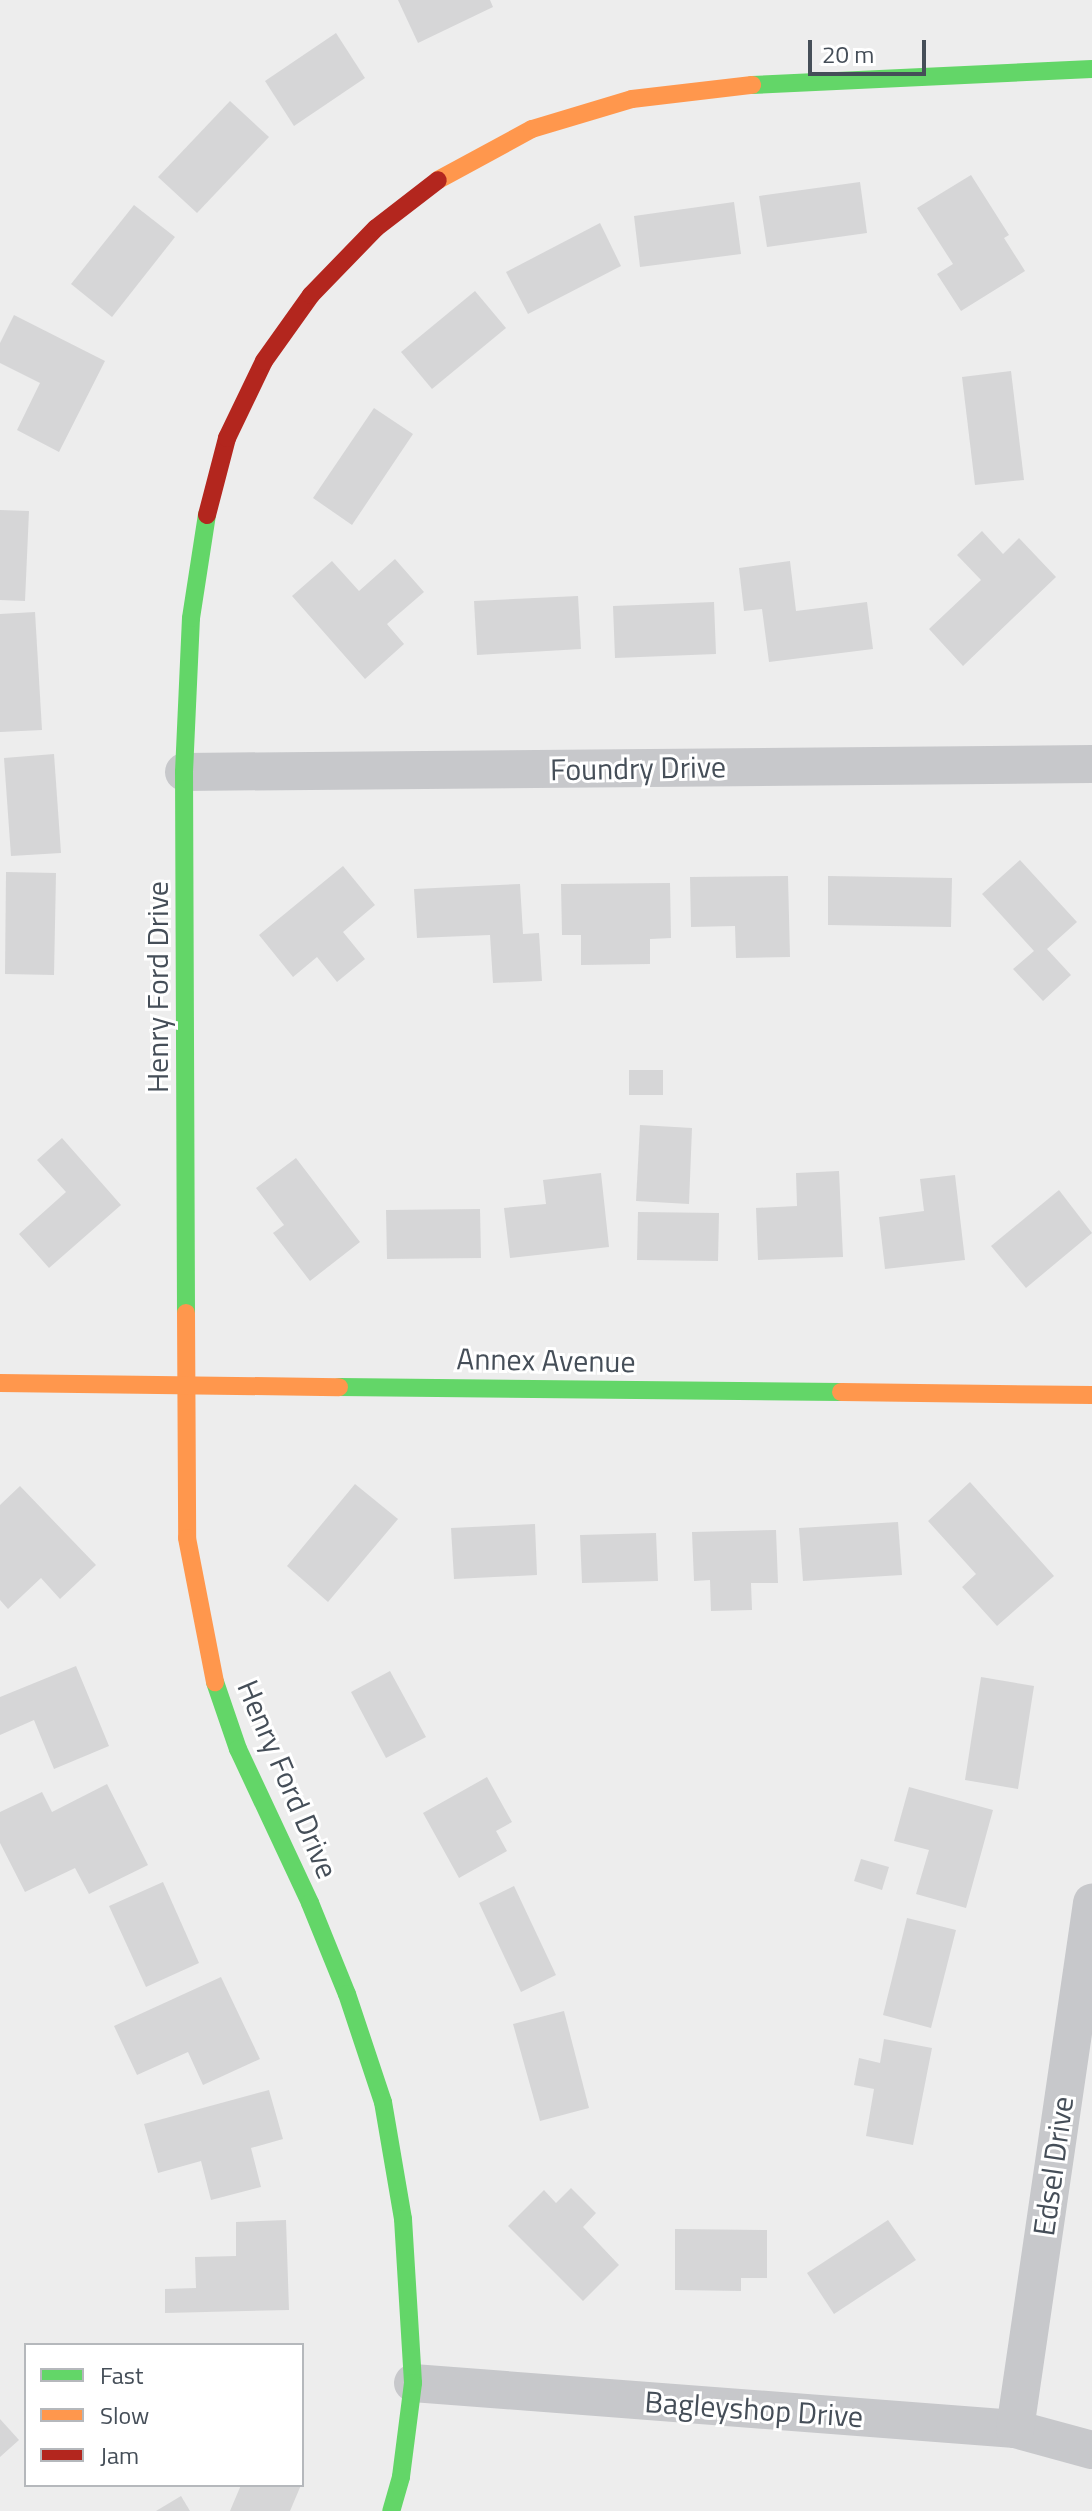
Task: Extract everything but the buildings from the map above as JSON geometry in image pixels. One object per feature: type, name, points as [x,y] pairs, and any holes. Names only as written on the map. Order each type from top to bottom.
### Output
[{"type":"street","name":"Henry Ford Drive","points":[[391,2511],[401,2477],[413,2383],[403,2219],[383,2102],[347,1994],[310,1903],[238,1749],[209,1664],[187,1538],[184,772],[193,603],[203,530],[227,438],[264,361],[311,295],[376,228],[439,179],[532,129],[632,99],[734,86],[1092,69]]},
{"type":"street","name":"Foundry Drive","points":[[184,772],[1092,764]]},
{"type":"street","name":"Annex Avenue","points":[[0,1383],[1092,1395]]},
{"type":"street","name":"Edsel Drive","points":[[1015,2429],[1092,1903]]},
{"type":"street","name":"Bagleyshop Drive","points":[[413,2383],[1015,2429],[1092,2450]]},
{"type":"traffic: fast","points":[[752,85],[1092,69]]},
{"type":"traffic: fast","points":[[186,1313],[184,772],[191,618],[207,515]]},
{"type":"traffic: fast","points":[[339,1387],[841,1392]]},
{"type":"traffic: fast","points":[[215,1682],[238,1749],[310,1903],[347,1994],[383,2102],[403,2219],[413,2383],[401,2477],[391,2511]]},
{"type":"traffic: slow","points":[[438,180],[532,129],[632,99],[752,85]]},
{"type":"traffic: slow","points":[[186,1313],[187,1538],[215,1682]]},
{"type":"traffic: slow","points":[[0,1383],[339,1387]]},
{"type":"traffic: slow","points":[[841,1392],[1092,1395]]},
{"type":"traffic: jam","points":[[207,515],[227,438],[264,361],[311,295],[376,228],[438,180]]}]
